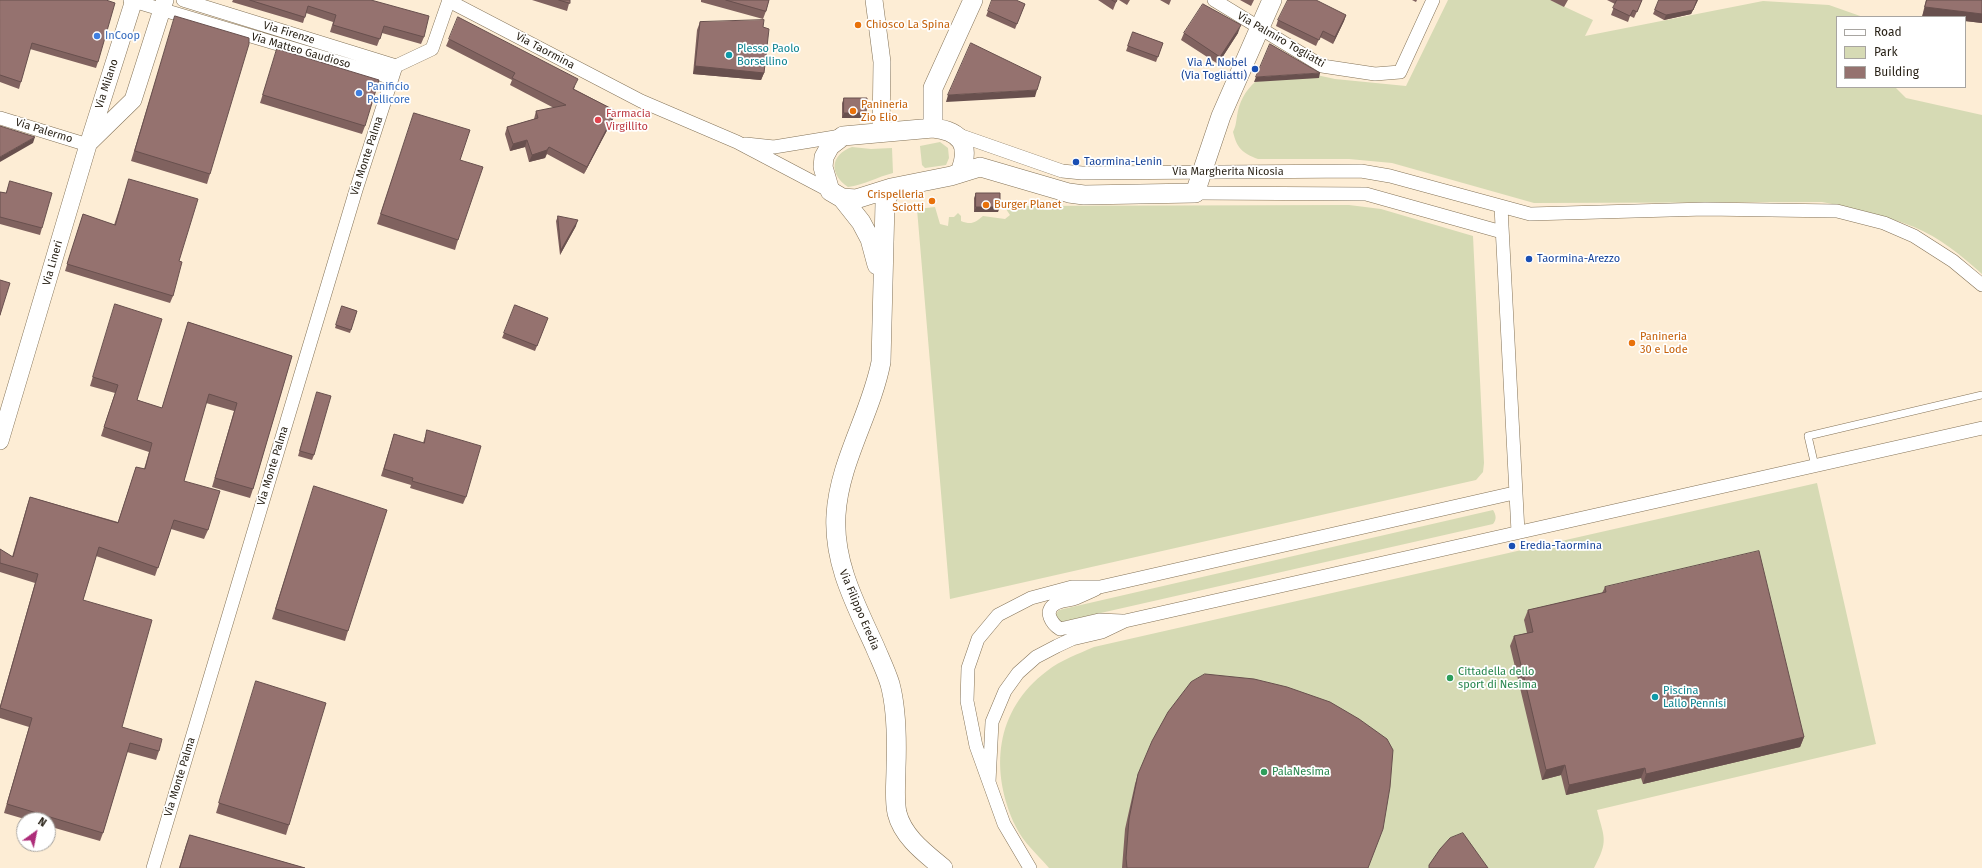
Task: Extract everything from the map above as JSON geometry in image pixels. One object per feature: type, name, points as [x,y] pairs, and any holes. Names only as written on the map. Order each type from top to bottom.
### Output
[{"type":"main road","points":[[933,128],[933,88],[973,0]]},
{"type":"main road","points":[[1195,192],[1236,82],[1272,0]]},
{"type":"main road","points":[[882,290],[875,254],[870,239],[857,216],[836,194],[822,167],[824,157],[830,146],[843,136],[933,128],[946,130],[956,134],[963,145],[965,159],[960,172]]},
{"type":"main road","name":"Via Margherita Nicosia","points":[[836,194],[856,199],[891,188],[951,176],[980,167],[1051,190],[1084,195],[1195,192]]},
{"type":"main road","points":[[882,290],[885,203],[891,188]]},
{"type":"main road","name":"Via Filippo Eredia","points":[[882,290],[882,336],[879,369],[876,384],[847,464],[836,514],[836,536],[840,562],[847,585],[881,661],[893,698],[897,740],[897,813],[909,837],[943,868]]},
{"type":"street","points":[[133,0],[163,5]]},
{"type":"street","name":"Via Milano","points":[[88,145],[133,0]]},
{"type":"street","name":"Via Firenze","points":[[183,0],[266,26],[394,72]]},
{"type":"street","points":[[394,72],[432,49],[449,0]]},
{"type":"street","name":"Via Taormina","points":[[449,0],[641,101],[737,142]]},
{"type":"street","points":[[874,0],[882,62],[880,133]]},
{"type":"street","name":"Via Palmiro Togliatti","points":[[1214,0],[1322,66],[1375,74],[1400,72],[1432,0]]},
{"type":"street","name":"Via Matteo Gaudioso","points":[[163,5],[211,25],[262,40],[394,72]]},
{"type":"street","name":"Via Lineri","points":[[0,441],[88,145],[133,100],[163,5]]},
{"type":"street","points":[[262,40],[266,26]]},
{"type":"street","name":"Via Monte Palma","points":[[153,868],[356,190],[394,72]]},
{"type":"street","name":"Via Palermo","points":[[0,118],[88,145]]},
{"type":"street","name":"Via Margherita Nicosia","points":[[956,134],[1062,171],[1082,173],[1361,170],[1390,176],[1530,214],[1706,209],[1837,211],[1884,223],[1914,236],[1953,261],[1982,285]]},
{"type":"street","points":[[737,142],[774,147],[843,136]]},
{"type":"street","points":[[737,142],[836,194]]},
{"type":"street","name":"Via Margherita Nicosia","points":[[1195,192],[1366,194],[1502,232]]},
{"type":"street","points":[[1500,206],[1514,493],[1518,532]]},
{"type":"street","points":[[989,782],[992,722],[1005,691],[1018,673],[1036,658],[1072,639],[1102,632],[1125,621],[1982,428]]},
{"type":"street","points":[[1125,621],[1099,620],[1060,630],[1053,625],[1049,614],[1051,607],[1055,603],[1075,598],[1100,587],[1514,493]]},
{"type":"street","points":[[1030,868],[1004,824],[976,746],[967,701],[968,668],[978,639],[998,616],[1031,598],[1072,587],[1100,587]]},
{"type":"lane","points":[[1815,466],[1808,436],[1982,395]]},
{"type":"green space","points":[[1448,0],[1550,0],[1593,20],[1585,36],[1763,1],[1829,5],[1860,16],[1836,16],[1836,88],[1896,88],[1906,98],[1982,115],[1982,274],[1950,248],[1923,231],[1880,215],[1822,202],[1534,203],[1392,163],[1349,159],[1258,159],[1244,152],[1238,146],[1233,132],[1239,106],[1248,89],[1255,82],[1312,74],[1335,79],[1406,86]]},
{"type":"green space","points":[[940,142],[948,148],[949,158],[946,165],[925,168],[922,165],[920,146]]},
{"type":"green space","points":[[852,147],[871,149],[892,148],[893,173],[860,185],[848,187],[842,182],[835,171],[835,165],[839,155]]},
{"type":"green space","points":[[1349,205],[1381,209],[1473,236],[1484,463],[1483,472],[1476,480],[950,599],[917,209],[935,207],[940,224],[948,226],[949,217],[954,217],[958,213],[961,216],[961,221],[968,223],[975,222],[983,216],[1005,219],[1010,215],[1004,206]]},
{"type":"green space","name":"Cittadella dello sport di Nesima","points":[[1817,483],[1876,744],[1597,810],[1604,839],[1602,851],[1594,868],[1049,868],[1019,833],[1007,806],[1002,784],[1000,763],[1002,743],[1007,723],[1016,704],[1030,687],[1052,667],[1094,647]]},
{"type":"green space","points":[[1493,510],[1496,517],[1493,524],[1061,622],[1057,619],[1056,614],[1059,610]]},
{"type":"building","points":[[0,0],[106,0],[115,3],[98,62],[32,43],[21,82],[0,75]]},
{"type":"building","points":[[250,0],[371,0],[429,16],[424,37],[384,26],[380,39],[333,25],[336,15],[308,6],[305,17]]},
{"type":"building","points":[[559,0],[570,0],[570,3]]},
{"type":"building","points":[[726,0],[769,0],[766,11]]},
{"type":"building","points":[[992,0],[1016,0],[1025,4],[1017,24],[988,11]]},
{"type":"building","points":[[1288,0],[1316,0],[1346,15],[1335,37],[1323,31],[1319,40],[1278,20]]},
{"type":"building","points":[[1617,0],[1642,0],[1637,12],[1633,10],[1630,16],[1613,8]]},
{"type":"building","points":[[1659,0],[1697,0],[1693,10],[1666,15],[1655,10]]},
{"type":"building","points":[[1927,0],[1982,0],[1982,14],[1925,7]]},
{"type":"building","points":[[1203,4],[1241,25],[1220,57],[1184,33]]},
{"type":"building","points":[[175,16],[249,38],[249,44],[210,174],[135,151]]},
{"type":"building","points":[[458,17],[578,79],[573,89],[616,111],[587,167],[549,147],[547,150],[532,155],[527,140],[513,144],[507,127],[538,118],[536,111],[566,105],[512,78],[515,73],[449,39]]},
{"type":"building","name":"Plesso Paolo Borsellino","points":[[764,20],[763,27],[769,29],[764,73],[695,66],[700,22]]},
{"type":"building","points":[[1133,32],[1163,43],[1158,57],[1128,46]]},
{"type":"building","points":[[971,43],[1041,77],[1037,90],[948,95]]},
{"type":"building","points":[[1270,44],[1320,73],[1256,77]]},
{"type":"building","points":[[277,49],[379,80],[365,126],[263,95]]},
{"type":"building","name":"Panineria Zio Elio","points":[[844,98],[867,98],[866,113],[844,113]]},
{"type":"building","points":[[414,113],[470,130],[460,160],[483,167],[458,240],[381,214]]},
{"type":"building","points":[[0,126],[35,137],[0,157]]},
{"type":"building","points":[[129,179],[198,199],[179,261],[182,262],[173,296],[67,264],[83,214],[115,225]]},
{"type":"building","points":[[10,181],[52,193],[42,228],[0,217],[0,192],[6,193]]},
{"type":"building","points":[[976,193],[1000,193],[1000,207],[976,207]]},
{"type":"building","points":[[558,216],[578,220],[561,250]]},
{"type":"building","points":[[0,280],[10,283],[0,315]]},
{"type":"building","points":[[115,304],[162,319],[137,400],[162,408],[188,322],[292,356],[253,489],[215,478],[237,403],[209,394],[184,481],[220,491],[208,530],[174,520],[158,568],[99,547],[83,600],[152,620],[122,727],[162,739],[159,751],[130,743],[103,833],[56,819],[56,812],[33,812],[7,804],[32,718],[0,708],[38,574],[0,563],[0,549],[13,557],[30,497],[118,523],[136,467],[145,469],[152,443],[104,427],[118,385],[93,377]]},
{"type":"building","points":[[515,305],[548,318],[537,346],[504,333]]},
{"type":"building","points":[[342,306],[357,311],[351,330],[336,325]]},
{"type":"building","points":[[317,392],[331,396],[314,455],[300,451]]},
{"type":"building","points":[[427,430],[481,446],[466,497],[412,481],[413,478],[384,469],[394,434],[424,443]]},
{"type":"building","points":[[314,486],[387,510],[348,631],[276,609]]},
{"type":"building","name":"Piscina Lallo Pennisi","points":[[1759,551],[1804,737],[1646,774],[1645,768],[1569,785],[1565,765],[1546,770],[1514,636],[1533,632],[1528,610],[1606,592],[1605,587]]},
{"type":"building","name":"PalaNesima","points":[[1205,674],[1254,679],[1287,687],[1330,702],[1359,719],[1387,739],[1393,750],[1390,787],[1383,829],[1368,868],[1127,868],[1126,858],[1129,819],[1138,774],[1152,741],[1168,712],[1191,682]]},
{"type":"building","points":[[256,681],[326,703],[289,825],[219,803]]},
{"type":"building","points":[[1463,833],[1488,868],[1429,868],[1429,865],[1440,849],[1450,838]]},
{"type":"building","points":[[190,835],[305,868],[180,868]]},
{"type":"place","name":"Chiosco La Spina","points":[[858,25]]},
{"type":"place","name":"InCoop","points":[[97,36]]},
{"type":"place","name":"Plesso Paolo Borsellino","points":[[729,55]]},
{"type":"place","name":"Via A. Nobel (Via Togliatti)","points":[[1255,69]]},
{"type":"place","name":"Panificio Pellicore","points":[[359,93]]},
{"type":"place","name":"Panineria Zio Elio","points":[[853,111]]},
{"type":"place","name":"Farmacia Virgillito","points":[[598,120]]},
{"type":"place","name":"Taormina-Lenin","points":[[1076,162]]},
{"type":"place","name":"Crispelleria Sciotti","points":[[932,201]]},
{"type":"place","name":"Burger Planet","points":[[986,205]]},
{"type":"place","name":"Taormina-Arezzo","points":[[1529,259]]},
{"type":"place","name":"Panineria 30 e Lode","points":[[1632,343]]},
{"type":"place","name":"Eredia-Taormina","points":[[1512,546]]},
{"type":"place","name":"Cittadella dello sport di Nesima","points":[[1450,678]]},
{"type":"place","name":"Piscina Lallo Pennisi","points":[[1655,697]]},
{"type":"place","name":"PalaNesima","points":[[1264,772]]}]
